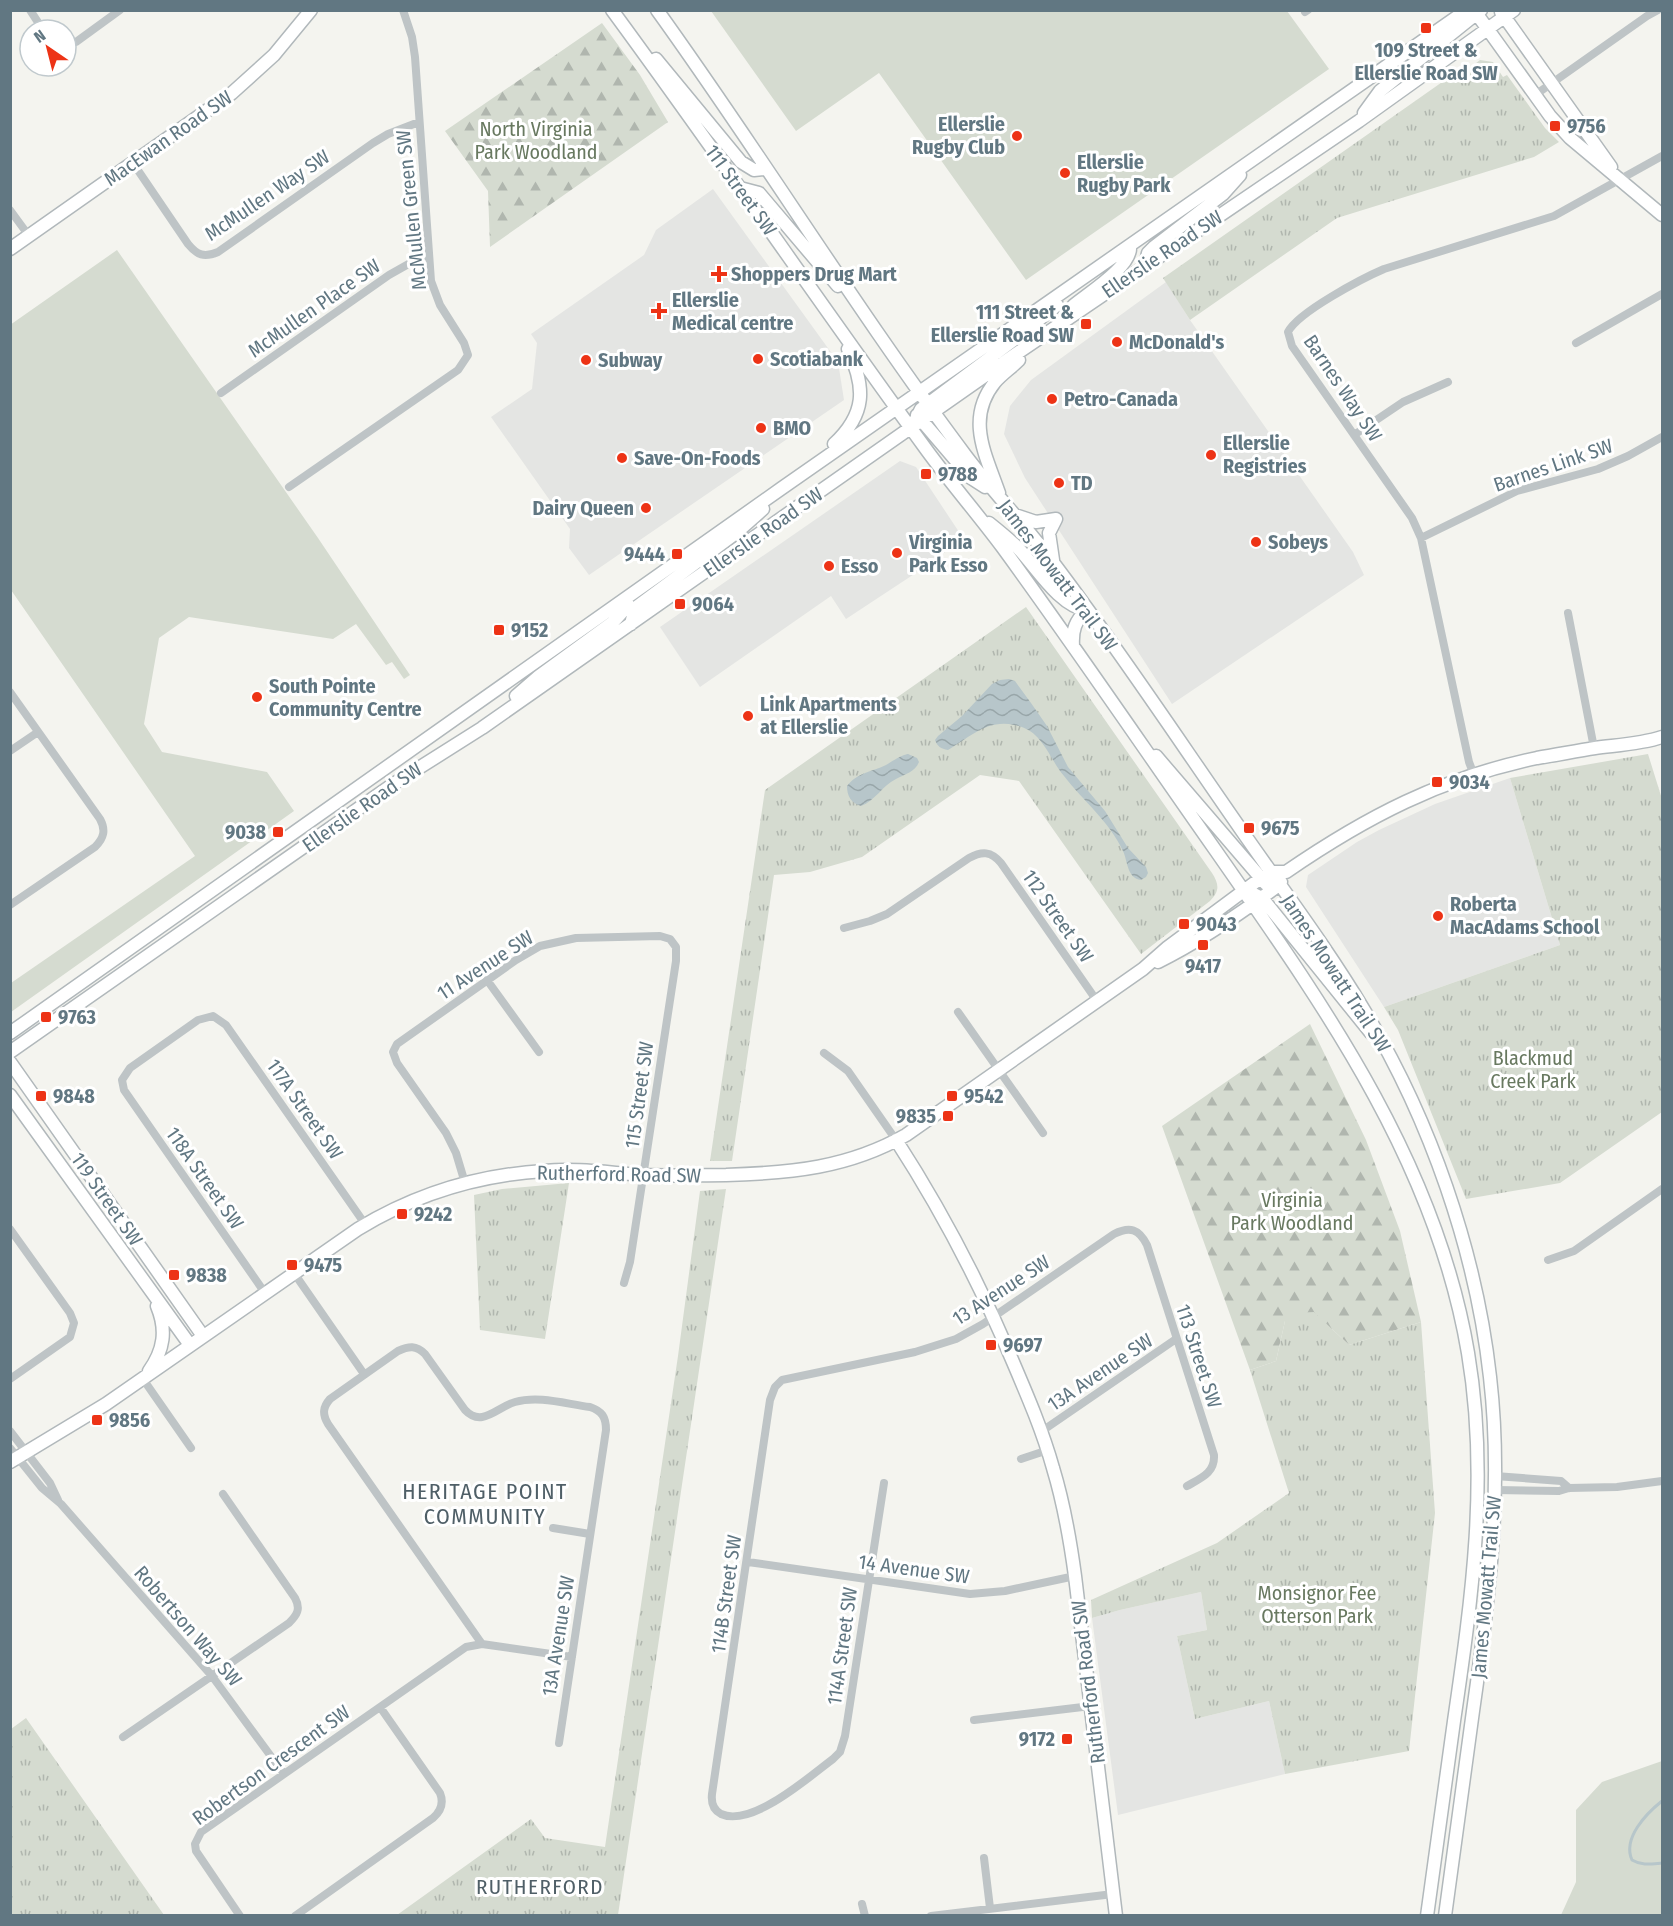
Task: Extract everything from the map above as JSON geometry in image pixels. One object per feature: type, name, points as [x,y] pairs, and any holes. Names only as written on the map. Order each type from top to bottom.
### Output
[{"type":"main road","name":"MacEwan Road SW","points":[[10,249],[217,104],[250,78],[274,55],[311,10]]},
{"type":"main road","name":"111 Street SW","points":[[612,10],[911,428]]},
{"type":"main road","name":"111 Street SW","points":[[657,10],[931,408]]},
{"type":"main road","points":[[1488,29],[1493,10]]},
{"type":"main road","points":[[1359,121],[1380,91],[1475,11],[1550,116],[1578,146],[1662,215]]},
{"type":"main road","name":"Ellerslie Road SW","points":[[10,1033],[804,472],[1258,156],[1475,11]]},
{"type":"main road","points":[[1506,13],[1550,84],[1620,180]]},
{"type":"main road","name":"Ellerslie Road SW","points":[[10,1052],[395,783],[482,728],[631,624],[911,428],[931,408],[1039,338],[1359,121],[1488,29],[1506,13]]},
{"type":"main road","points":[[638,45],[667,71],[741,162],[754,170],[765,169]]},
{"type":"main road","points":[[1144,266],[1148,253],[1154,247],[1223,194],[1258,156]]},
{"type":"main road","points":[[740,188],[759,193],[824,272],[860,308]]},
{"type":"main road","points":[[1054,327],[1068,311],[1123,264],[1131,252],[1130,246]]},
{"type":"main road","points":[[902,366],[916,378],[930,377],[1057,291],[1093,271]]},
{"type":"main road","points":[[931,408],[1046,315],[1093,271]]},
{"type":"main road","points":[[804,472],[843,436],[854,423],[858,410],[860,397],[854,363],[833,318]]},
{"type":"main road","points":[[1002,500],[983,448],[979,422],[981,410],[994,384],[1039,338]]},
{"type":"main road","points":[[897,408],[907,409],[920,418],[971,478],[1002,500]]},
{"type":"main road","name":"James Mowatt Trail SW","points":[[931,408],[970,461],[1054,563],[1266,875],[1279,885],[1338,969],[1388,1053],[1430,1144],[1444,1183],[1475,1293],[1490,1376],[1495,1476],[1489,1596],[1445,1916]]},
{"type":"main road","name":"James Mowatt Trail SW","points":[[911,428],[1073,647],[1243,891],[1257,902],[1366,1078],[1407,1159],[1441,1242],[1457,1298],[1468,1354],[1475,1414],[1478,1482],[1471,1600],[1427,1916]]},
{"type":"main road","points":[[631,624],[635,608],[736,533],[782,488]]},
{"type":"main road","points":[[974,511],[1018,548],[1065,600],[1077,609],[1087,610]]},
{"type":"main road","points":[[1014,514],[1036,522],[1056,519],[1049,533],[1054,563]]},
{"type":"main road","points":[[482,728],[539,676],[613,622],[623,612],[628,597]]},
{"type":"main road","points":[[1073,647],[1072,633],[1075,624],[1087,610]]},
{"type":"main road","points":[[1137,740],[1163,762],[1266,875],[1286,872],[1335,838],[1380,813],[1419,795],[1474,775],[1536,759],[1594,748],[1661,742]]},
{"type":"main road","name":"Rutherford Road SW","points":[[1143,969],[1190,946],[1257,902],[1279,885],[1286,872]]},
{"type":"main road","name":"Rutherford Road SW","points":[[16,1455],[77,1423],[365,1224],[413,1201],[465,1183],[545,1170],[588,1170],[644,1175],[769,1174],[805,1170],[841,1162],[896,1140],[1143,969],[1168,947],[1266,875]]},
{"type":"main road","points":[[1257,902],[1388,1053]]},
{"type":"main road","name":"119 Street SW","points":[[10,1062],[203,1336]]},
{"type":"main road","name":"119 Street SW","points":[[10,1095],[190,1345]]},
{"type":"main road","name":"Rutherford Road SW","points":[[896,1140],[946,1222],[994,1317],[1048,1450],[1064,1510],[1076,1576],[1116,1916]]},
{"type":"main road","points":[[142,1379],[157,1358],[163,1337],[162,1316],[154,1296]]},
{"type":"main road","points":[[1478,1482],[1495,1476]]},
{"type":"main road","points":[[1478,1482],[1495,1490]]},
{"type":"street","points":[[78,41],[120,10]]},
{"type":"street","name":"McMullen Green SW","points":[[289,487],[458,370],[468,355],[466,346],[436,296],[431,281],[414,45],[403,10]]},
{"type":"street","points":[[1534,95],[1658,10]]},
{"type":"street","name":"McMullen Way SW","points":[[133,163],[188,244],[197,253],[205,256],[218,252],[381,138],[419,122]]},
{"type":"street","points":[[1620,180],[1662,156]]},
{"type":"street","name":"Barnes Way SW","points":[[1474,775],[1469,762],[1421,538],[1412,518],[1288,337],[1291,327],[1333,296],[1374,273],[1544,220],[1620,180]]},
{"type":"street","points":[[10,210],[29,236]]},
{"type":"street","name":"McMullen Place SW","points":[[221,393],[389,275],[428,253]]},
{"type":"street","points":[[1576,343],[1662,294]]},
{"type":"street","points":[[1354,435],[1403,402],[1448,382]]},
{"type":"street","name":"Barnes Link SW","points":[[1421,538],[1517,491],[1598,469],[1662,437]]},
{"type":"street","points":[[1568,614],[1594,748]]},
{"type":"street","points":[[10,692],[104,827],[104,834],[95,847],[10,905]]},
{"type":"street","points":[[10,751],[38,732]]},
{"type":"street","name":"112 Street SW","points":[[844,928],[887,914],[969,858],[981,852],[988,852],[1001,863],[1097,1001]]},
{"type":"street","name":"11 Avenue SW","points":[[465,1183],[456,1153],[446,1133],[397,1063],[393,1052],[401,1041],[487,980],[540,946],[566,939],[660,936],[670,939],[676,947]]},
{"type":"street","name":"115 Street SW","points":[[624,1283],[630,1262],[644,1175],[676,947]]},
{"type":"street","points":[[487,980],[539,1052]]},
{"type":"street","points":[[958,1012],[1042,1133]]},
{"type":"street","name":"118A Street SW","points":[[213,1016],[198,1020],[130,1068],[122,1080],[126,1095],[265,1293]]},
{"type":"street","name":"117A Street SW","points":[[213,1016],[226,1025],[365,1224]]},
{"type":"street","points":[[824,1053],[848,1071],[896,1140]]},
{"type":"street","points":[[1548,1260],[1574,1251],[1662,1189]]},
{"type":"street","points":[[10,1229],[70,1312],[74,1327],[66,1341],[10,1379]]},
{"type":"street","name":"13 Avenue SW","points":[[775,1387],[789,1377],[935,1347],[968,1333],[1114,1234],[1133,1229]]},
{"type":"street","name":"113 Street SW","points":[[1133,1229],[1141,1234],[1147,1245],[1214,1455],[1214,1464],[1210,1471],[1187,1486]]},
{"type":"street","points":[[294,1273],[364,1374],[330,1399],[324,1410],[328,1424],[482,1644]]},
{"type":"street","name":"13A Avenue SW","points":[[1042,1431],[1176,1339]]},
{"type":"street","name":"13A Avenue SW","points":[[364,1374],[398,1351],[412,1346],[426,1353],[465,1410],[472,1416],[486,1417],[512,1403],[531,1400],[590,1407],[603,1414],[606,1430],[559,1743]]},
{"type":"street","points":[[142,1379],[190,1448]]},
{"type":"street","name":"114B Street SW","points":[[775,1387],[769,1406],[748,1562],[712,1794],[713,1806],[724,1815],[741,1815],[759,1810],[833,1759],[840,1752],[844,1743]]},
{"type":"street","name":"Robertson Way SW","points":[[10,1431],[16,1455],[50,1483],[61,1504],[212,1676],[284,1774]]},
{"type":"street","points":[[1021,1459],[1048,1450]]},
{"type":"street","points":[[1495,1476],[1561,1481],[1569,1488]]},
{"type":"street","points":[[1495,1490],[1559,1491],[1569,1488],[1617,1488],[1662,1481]]},
{"type":"street","name":"114A Street SW","points":[[844,1743],[884,1483]]},
{"type":"street","points":[[123,1737],[289,1623],[299,1609],[291,1592],[223,1494]]},
{"type":"street","points":[[553,1528],[590,1534]]},
{"type":"street","name":"14 Avenue SW","points":[[748,1562],[959,1594],[982,1594],[1076,1576]]},
{"type":"street","name":"Robertson Crescent SW","points":[[240,1916],[197,1854],[195,1844],[201,1832],[461,1650],[482,1644],[572,1657]]},
{"type":"street","points":[[974,1720],[1091,1706]]},
{"type":"street","name":"Robertson Crescent SW","points":[[294,1916],[433,1818],[440,1809],[442,1803],[440,1793],[380,1707]]},
{"type":"street","points":[[984,1858],[990,1908]]},
{"type":"street","points":[[932,1916],[1113,1894]]},
{"type":"street","points":[[862,1905],[865,1916]]},
{"type":"shaded area","points":[[713,189],[838,362],[844,400],[589,575],[569,548],[570,529],[491,417],[532,389],[537,343],[531,334],[644,255],[656,230]]},
{"type":"shaded area","points":[[1166,282],[1190,320],[1353,552],[1364,575],[1172,704],[1025,478],[1004,434],[1010,406],[1031,380]]},
{"type":"shaded area","points":[[900,461],[916,467],[963,538],[931,563],[846,619],[831,596],[700,687],[660,627]]},
{"type":"shaded area","name":"Roberta MacAdams School","points":[[1510,778],[1560,945],[1384,1007],[1306,887],[1308,875],[1379,830],[1435,804]]},
{"type":"shaded area","points":[[1201,1592],[1207,1630],[1177,1636],[1195,1719],[1269,1701],[1285,1774],[1118,1815],[1092,1618]]},
{"type":"green space","name":"Ellerslie Rugby Park","points":[[711,11],[1287,11],[1329,69],[1026,280],[879,73],[796,131]]},
{"type":"green space","name":"North Virginia Park Woodland","points":[[602,23],[640,75],[668,122],[490,247],[488,191],[445,131]]},
{"type":"green space","points":[[1480,60],[1493,62],[1503,77],[1507,75],[1545,128],[1559,142],[1534,157],[1337,218],[1190,320],[1163,278],[1455,73],[1458,77]]},
{"type":"green space","points":[[117,250],[318,538],[410,675],[404,679],[392,662],[386,665],[356,624],[333,639],[189,617],[159,638],[144,724],[162,752],[267,772],[294,811],[11,1012],[11,983],[195,856],[11,590],[10,325]]},
{"type":"green space","points":[[1026,607],[1212,873],[1217,884],[1216,894],[1141,954],[1019,781],[980,775],[862,857],[810,872],[774,875],[732,1161],[710,1161],[765,790]]},
{"type":"green space","name":"Blackmud Creek Park","points":[[1648,754],[1662,799],[1662,1112],[1560,1183],[1466,1199],[1398,1030],[1384,1007],[1560,945],[1510,778]]},
{"type":"green space","name":"Virginia Park Woodland","points":[[1310,1024],[1366,1140],[1400,1231],[1421,1322],[1349,1345],[1332,1329],[1285,1321],[1276,1361],[1250,1370],[1162,1126]]},
{"type":"green space","points":[[569,1183],[545,1339],[480,1330],[474,1195],[502,1189]]},
{"type":"green space","points":[[726,1189],[618,1915],[397,1915],[531,1819],[545,1838],[605,1847],[678,1356],[700,1191]]},
{"type":"green space","name":"Monsignor Fee Otterson Park","points":[[1314,1312],[1349,1345],[1421,1322],[1435,1513],[1409,1751],[1285,1774],[1269,1701],[1195,1719],[1177,1636],[1207,1630],[1201,1592],[1092,1618],[1091,1600],[1217,1543],[1289,1493],[1250,1370],[1276,1361],[1285,1321],[1293,1313]]},
{"type":"green space","points":[[26,1718],[164,1915],[11,1915],[11,1729]]},
{"type":"green space","points":[[1662,1761],[1662,1915],[1561,1915],[1576,1882],[1576,1810],[1602,1782]]},
{"type":"water","points":[[1009,679],[1015,681],[1047,726],[1068,767],[1105,811],[1128,848],[1146,867],[1148,873],[1146,877],[1141,880],[1136,879],[1130,873],[1123,851],[1111,830],[1064,776],[1043,744],[1031,731],[1017,726],[995,725],[979,731],[948,750],[937,744],[935,740],[938,736],[962,716],[992,684]]},
{"type":"water","points":[[908,754],[917,758],[919,762],[912,770],[891,782],[871,801],[861,806],[850,799],[847,786],[855,778]]},
{"type":"waterway","points":[[1662,1801],[1643,1819],[1630,1843],[1632,1860],[1647,1864],[1662,1863]]},
{"type":"place","name":"109 Street & Ellerslie Road SW","points":[[1426,28]]},
{"type":"place","name":"9756","points":[[1555,126]]},
{"type":"place","name":"Ellerslie Rugby Club","points":[[1017,136]]},
{"type":"place","name":"Ellerslie Rugby Park","points":[[1065,173]]},
{"type":"place","name":"Shoppers Drug Mart","points":[[719,274]]},
{"type":"place","name":"Ellerslie Medical centre","points":[[659,311]]},
{"type":"place","name":"111 Street & Ellerslie Road SW","points":[[1086,324]]},
{"type":"place","name":"McDonald's","points":[[1117,342]]},
{"type":"place","name":"Scotiabank","points":[[758,359]]},
{"type":"place","name":"Subway","points":[[586,360]]},
{"type":"place","name":"Petro-Canada","points":[[1052,399]]},
{"type":"place","name":"BMO","points":[[761,428]]},
{"type":"place","name":"Ellerslie Registries","points":[[1211,455]]},
{"type":"place","name":"Save-On-Foods","points":[[622,458]]},
{"type":"place","name":"9788","points":[[926,474]]},
{"type":"place","name":"TD","points":[[1059,483]]},
{"type":"place","name":"Dairy Queen","points":[[646,508]]},
{"type":"place","name":"Sobeys","points":[[1256,542]]},
{"type":"place","name":"Virginia Park Esso","points":[[897,553]]},
{"type":"place","name":"9444","points":[[677,554]]},
{"type":"place","name":"Esso","points":[[829,566]]},
{"type":"place","name":"9064","points":[[680,604]]},
{"type":"place","name":"9152","points":[[499,630]]},
{"type":"place","name":"South Pointe Community Centre","points":[[257,697]]},
{"type":"place","name":"Link Apartments at Ellerslie","points":[[748,716]]},
{"type":"place","name":"9034","points":[[1437,782]]},
{"type":"place","name":"9675","points":[[1249,828]]},
{"type":"place","name":"9038","points":[[278,832]]},
{"type":"place","name":"Roberta MacAdams School","points":[[1438,916]]},
{"type":"place","name":"9043","points":[[1184,924]]},
{"type":"place","name":"9417","points":[[1203,945]]},
{"type":"place","name":"9763","points":[[46,1017]]},
{"type":"place","name":"9848","points":[[41,1096]]},
{"type":"place","name":"9542","points":[[952,1096]]},
{"type":"place","name":"9835","points":[[948,1116]]},
{"type":"place","name":"9242","points":[[402,1214]]},
{"type":"place","name":"9475","points":[[292,1265]]},
{"type":"place","name":"9838","points":[[174,1275]]},
{"type":"place","name":"9697","points":[[991,1345]]},
{"type":"place","name":"9856","points":[[97,1420]]},
{"type":"place","name":"9172","points":[[1067,1739]]},
{"type":"district","name":"HERITAGE POINT COMMUNITY","points":[[485,1504]]},
{"type":"district","name":"RUTHERFORD","points":[[540,1887]]}]
